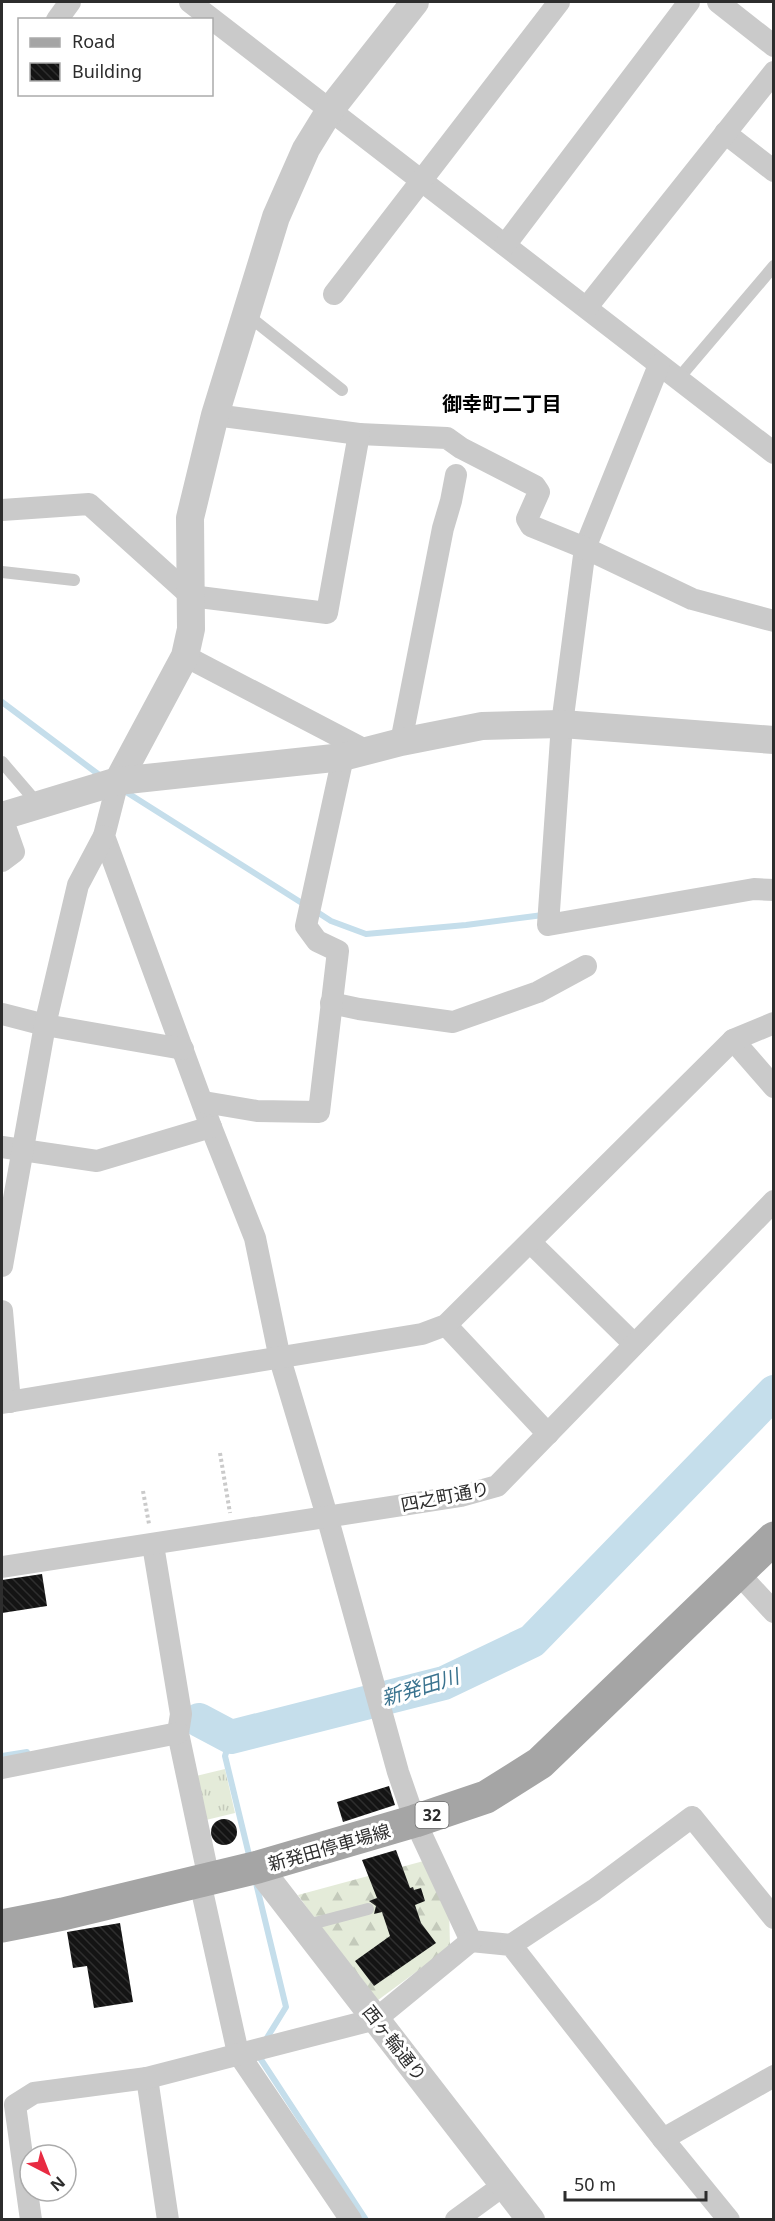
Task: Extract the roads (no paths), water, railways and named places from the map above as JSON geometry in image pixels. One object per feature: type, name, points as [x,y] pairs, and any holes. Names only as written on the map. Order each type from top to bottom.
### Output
[{"type":"main road","name":"新発田停車場線","points":[[2,1926],[63,1914],[258,1867],[415,1821],[486,1797],[540,1762],[774,1538]]},
{"type":"street","points":[[58,18],[70,2]]},
{"type":"street","points":[[190,2],[211,18]]},
{"type":"street","points":[[2,1266],[11,1149],[45,1025],[78,885],[104,836],[118,781],[185,657],[191,629],[190,518],[215,416],[276,217],[306,149],[330,110],[415,2]]},
{"type":"street","points":[[334,294],[559,2]]},
{"type":"street","points":[[505,245],[689,2]]},
{"type":"street","points":[[718,2],[774,46]]},
{"type":"street","points":[[213,20],[774,453]]},
{"type":"street","points":[[587,307],[774,72]]},
{"type":"street","points":[[725,133],[774,171]]},
{"type":"street","points":[[659,365],[585,548],[562,724],[549,926],[754,889],[774,890]]},
{"type":"street","points":[[215,416],[359,434],[447,438],[460,448],[535,486],[539,492],[527,519],[531,526],[585,548],[692,599],[774,621]]},
{"type":"street","points":[[2,508],[89,504],[191,596],[327,614],[359,434]]},
{"type":"street","points":[[401,742],[443,528],[452,501],[456,475]]},
{"type":"street","points":[[185,657],[355,754]]},
{"type":"street","points":[[2,861],[14,852],[2,817],[118,781],[355,754],[401,742],[482,726],[562,724],[774,740]]},
{"type":"street","points":[[204,1102],[257,1111],[319,1112],[338,951],[317,940],[306,926],[355,754]]},
{"type":"street","points":[[104,836],[204,1102],[211,1127],[255,1238],[280,1359],[327,1516],[398,1772],[415,1821],[471,1941]]},
{"type":"street","points":[[332,1003],[453,1022],[538,993],[586,966]]},
{"type":"street","points":[[2,1014],[45,1025],[183,1049]]},
{"type":"street","points":[[2,1311],[6,1402],[422,1334],[446,1325],[733,1040],[774,1023]]},
{"type":"street","points":[[733,1040],[774,1087]]},
{"type":"street","points":[[11,1149],[97,1161],[211,1127]]},
{"type":"street","name":"四之町通り","points":[[2,1567],[461,1496],[497,1486],[774,1201]]},
{"type":"street","points":[[531,1243],[634,1344]]},
{"type":"street","points":[[446,1325],[548,1434]]},
{"type":"street","points":[[153,1545],[204,1880],[238,2053],[351,2220]]},
{"type":"street","points":[[738,1573],[774,1612]]},
{"type":"street","points":[[2,1768],[180,1723]]},
{"type":"street","points":[[31,2220],[10,2127],[15,2105],[34,2093],[147,2078],[376,2019],[471,1941],[511,1945],[594,1890],[692,1817],[774,1918]]},
{"type":"street","name":"西ヶ輪通り","points":[[258,1867],[531,2220]]},
{"type":"street","points":[[511,1945],[729,2220]]},
{"type":"street","points":[[663,2139],[774,2076]]},
{"type":"street","points":[[147,2078],[168,2220]]},
{"type":"street","points":[[456,2220],[504,2185]]},
{"type":"lane","points":[[678,379],[774,266]]},
{"type":"lane","points":[[246,314],[342,390]]},
{"type":"lane","points":[[2,572],[74,580]]},
{"type":"lane","points":[[2,762],[38,805]]},
{"type":"lane","points":[[315,1923],[368,1909]]},
{"type":"waterway","points":[[2,702],[102,777]]},
{"type":"waterway","points":[[123,790],[305,905]]},
{"type":"waterway","points":[[314,910],[331,921],[366,934],[543,915]]},
{"type":"waterway","name":"新発田川","points":[[199,1720],[231,1737],[444,1683],[532,1641],[774,1392]]},
{"type":"waterway","name":"新発田川","points":[[185,1723],[199,1720]]},
{"type":"waterway","points":[[231,1737],[225,1756],[250,1859]]},
{"type":"waterway","name":"新発田川","points":[[2,1756],[27,1752]]},
{"type":"waterway","points":[[256,1883],[286,2007],[265,2041]]},
{"type":"waterway","points":[[258,2055],[366,2220]]},
{"type":"district","name":"御幸町二丁目","points":[[502,403]]}]
